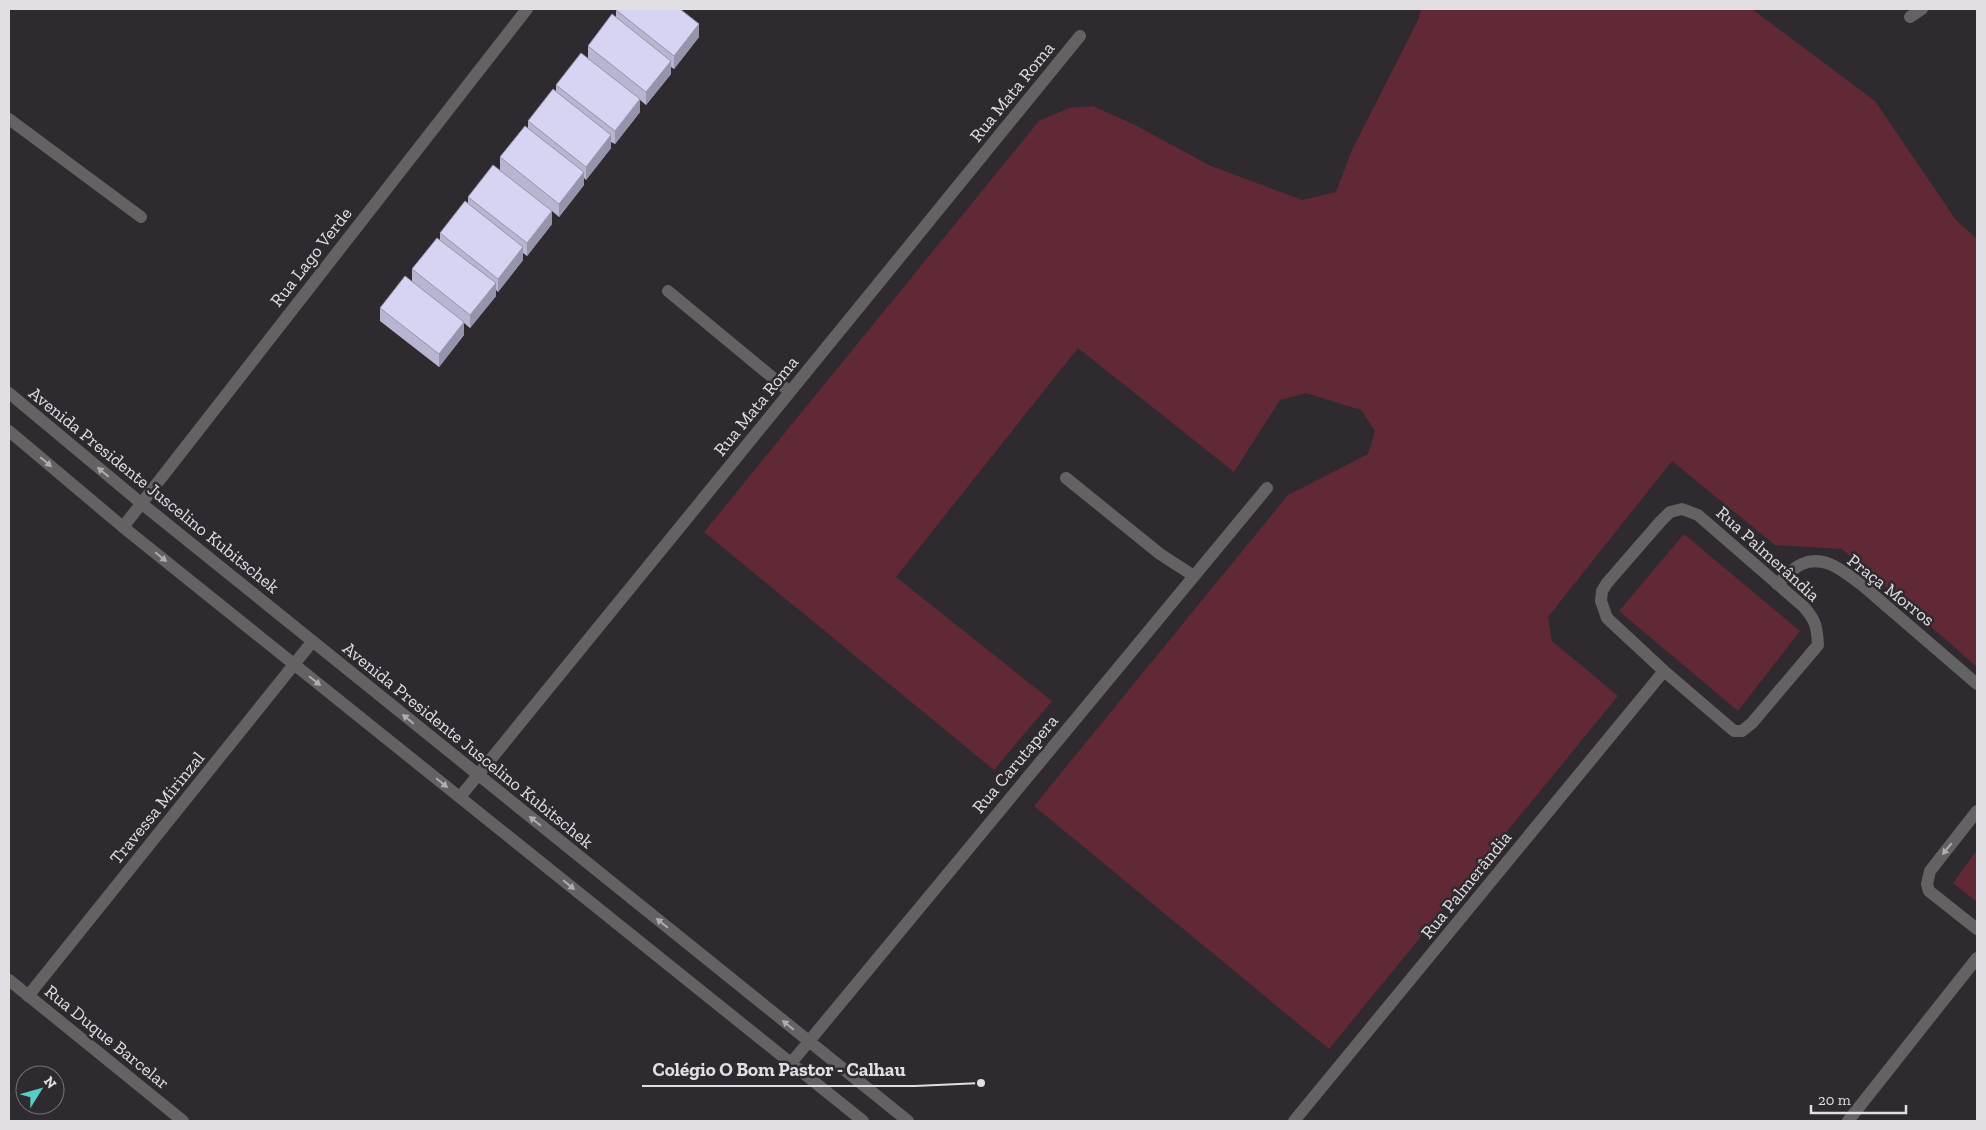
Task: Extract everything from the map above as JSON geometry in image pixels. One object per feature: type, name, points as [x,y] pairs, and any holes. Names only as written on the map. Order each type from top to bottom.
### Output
[{"type":"street","name":"Rua Lago Verde","points":[[123,527],[527,9]]},
{"type":"street","points":[[1910,17],[1922,9]]},
{"type":"street","name":"Rua Mata Roma","points":[[460,797],[1080,36]]},
{"type":"street","points":[[9,119],[141,217]]},
{"type":"street","points":[[668,291],[790,392]]},
{"type":"street","name":"Avenida Presidente Juscelino Kubitschek","points":[[9,393],[312,642],[908,1121]]},
{"type":"street","points":[[9,431],[123,527],[863,1121]]},
{"type":"street","points":[[1066,478],[1160,554],[1194,576]]},
{"type":"street","name":"Rua Carutapera","points":[[791,1064],[808,1041],[1267,488]]},
{"type":"street","name":"Rua Palmerândia","points":[[1682,509],[1698,515],[1777,584],[1812,616],[1817,628],[1818,645],[1752,723],[1742,730],[1734,730],[1664,671],[1607,618],[1601,601],[1602,591],[1607,582],[1670,512],[1682,509]]},
{"type":"street","name":"Praça Morros","points":[[1777,584],[1802,564],[1822,560],[1842,570],[1977,684]]},
{"type":"street","name":"Travessa Mirinzal","points":[[28,996],[312,642]]},
{"type":"street","name":"Rua Palmerândia","points":[[1294,1121],[1664,671]]},
{"type":"street","points":[[1977,811],[1930,871],[1927,884],[1929,890],[1977,929]]},
{"type":"street","points":[[1848,1121],[1977,958]]},
{"type":"street","name":"Rua Duque Barcelar","points":[[9,980],[183,1121]]},
{"type":"shaded area","points":[[1421,9],[1752,9],[1875,101],[1956,220],[1977,239],[1977,667],[1842,549],[1775,545],[1672,461],[1548,617],[1552,641],[1618,696],[1329,1049],[1034,806],[1288,495],[1368,454],[1375,431],[1361,410],[1306,393],[1280,400],[1234,472],[1078,348],[896,577],[1052,701],[994,770],[704,532],[1039,121],[1069,108],[1093,106],[1133,124],[1211,166],[1302,200],[1336,192],[1352,150],[1418,20]]},
{"type":"shaded area","points":[[1684,534],[1800,631],[1738,711],[1619,611]]},
{"type":"shaded area","points":[[1977,850],[1977,902],[1953,883]]},
{"type":"building","points":[[616,9],[680,9],[699,24],[674,56]]},
{"type":"building","points":[[612,14],[671,61],[646,92],[588,46]]},
{"type":"building","points":[[581,53],[640,99],[615,131],[556,85]]},
{"type":"building","points":[[553,89],[611,135],[586,167],[528,121]]},
{"type":"building","points":[[525,126],[584,172],[559,204],[500,157]]},
{"type":"building","points":[[493,165],[552,211],[527,243],[468,197]]},
{"type":"building","points":[[465,201],[523,247],[498,279],[440,233]]},
{"type":"building","points":[[437,238],[496,283],[470,315],[412,269]]},
{"type":"building","points":[[405,276],[464,322],[439,354],[380,308]]},
{"type":"place","name":"Colégio O Bom Pastor - Calhau","points":[[981,1083]]}]
